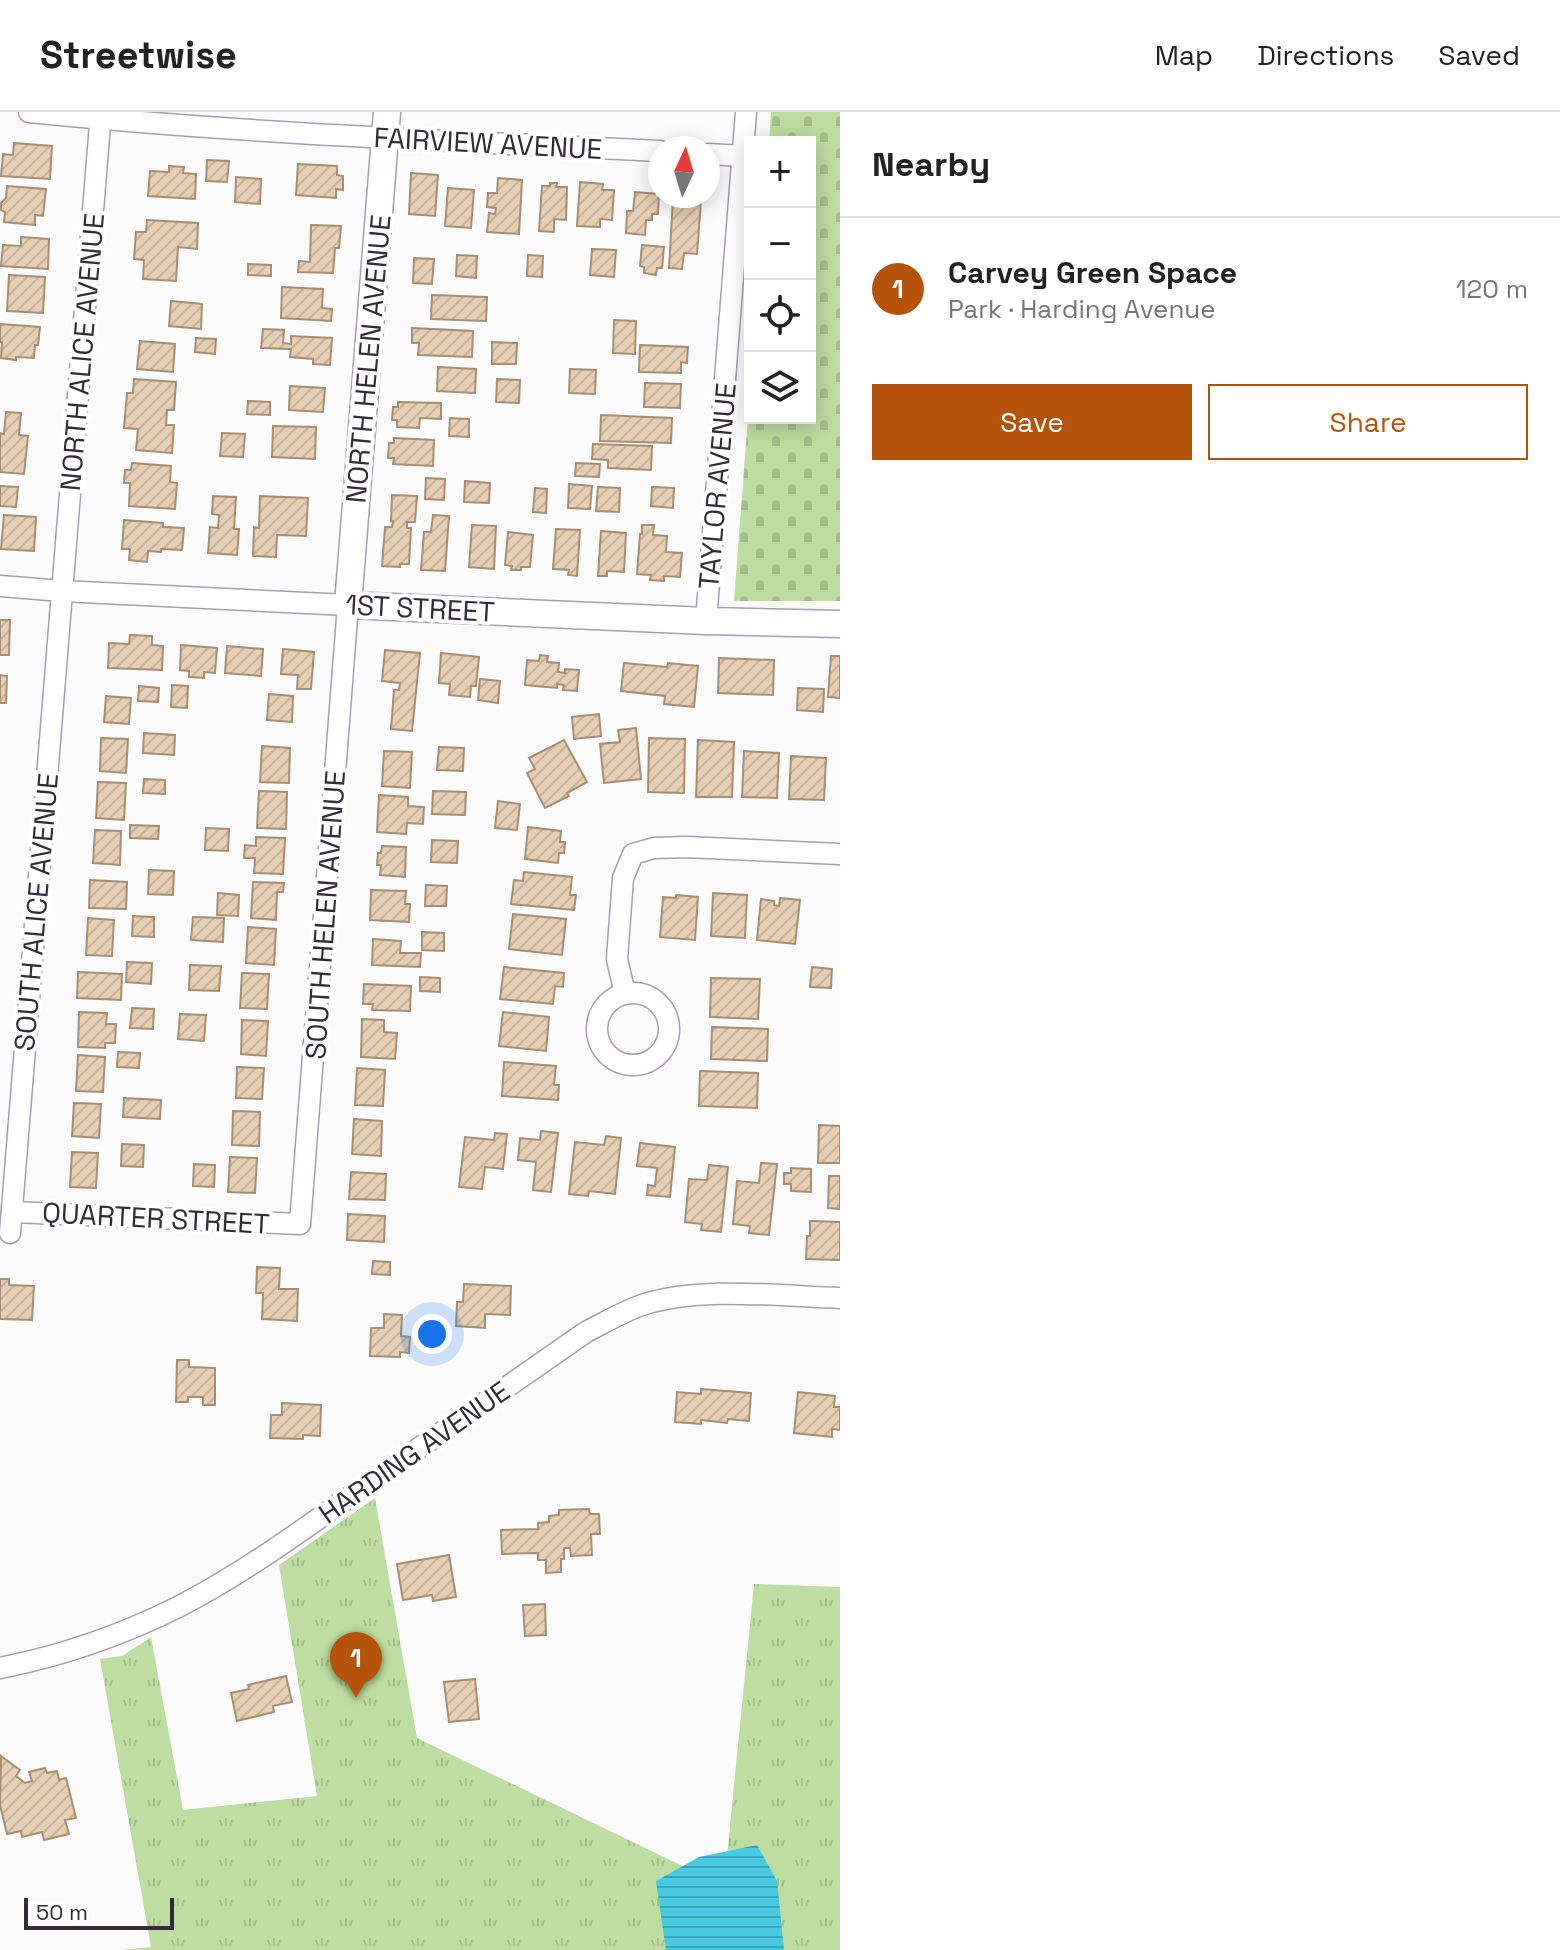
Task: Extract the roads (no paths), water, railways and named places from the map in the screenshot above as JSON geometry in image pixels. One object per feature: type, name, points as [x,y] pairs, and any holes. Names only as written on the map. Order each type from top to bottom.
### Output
[{"type":"street","name":"FAIRVIEW AVENUE","points":[[29,112],[386,125],[648,150]]},
{"type":"street","name":"TAYLOR AVENUE","points":[[706,621],[746,112]]},
{"type":"street","name":"NORTH ALICE AVENUE","points":[[62,591],[101,116]]},
{"type":"street","name":"NORTH HELEN AVENUE","points":[[348,605],[386,125]]},
{"type":"street","points":[[720,155],[743,156]]},
{"type":"street","name":"1ST STREET","points":[[0,586],[348,605],[840,624]]},
{"type":"street","name":"SOUTH ALICE AVENUE","points":[[10,1233],[62,591]]},
{"type":"street","name":"SOUTH HELEN AVENUE","points":[[300,1224],[348,605]]},
{"type":"street","points":[[625,994],[617,959],[623,878],[633,854],[654,848],[686,847],[840,854]]},
{"type":"street","name":"QUARTER STREET","points":[[12,1212],[300,1224]]},
{"type":"street","name":"HARDING AVENUE","points":[[0,1668],[64,1653],[122,1632],[224,1581],[586,1332],[625,1312],[663,1299],[698,1295],[840,1298]]},
{"type":"water","points":[[757,1845],[777,1881],[784,1950],[666,1950],[656,1881],[699,1857]]},
{"type":"place","name":"Carvey Green Space","points":[[356,1698]]}]
